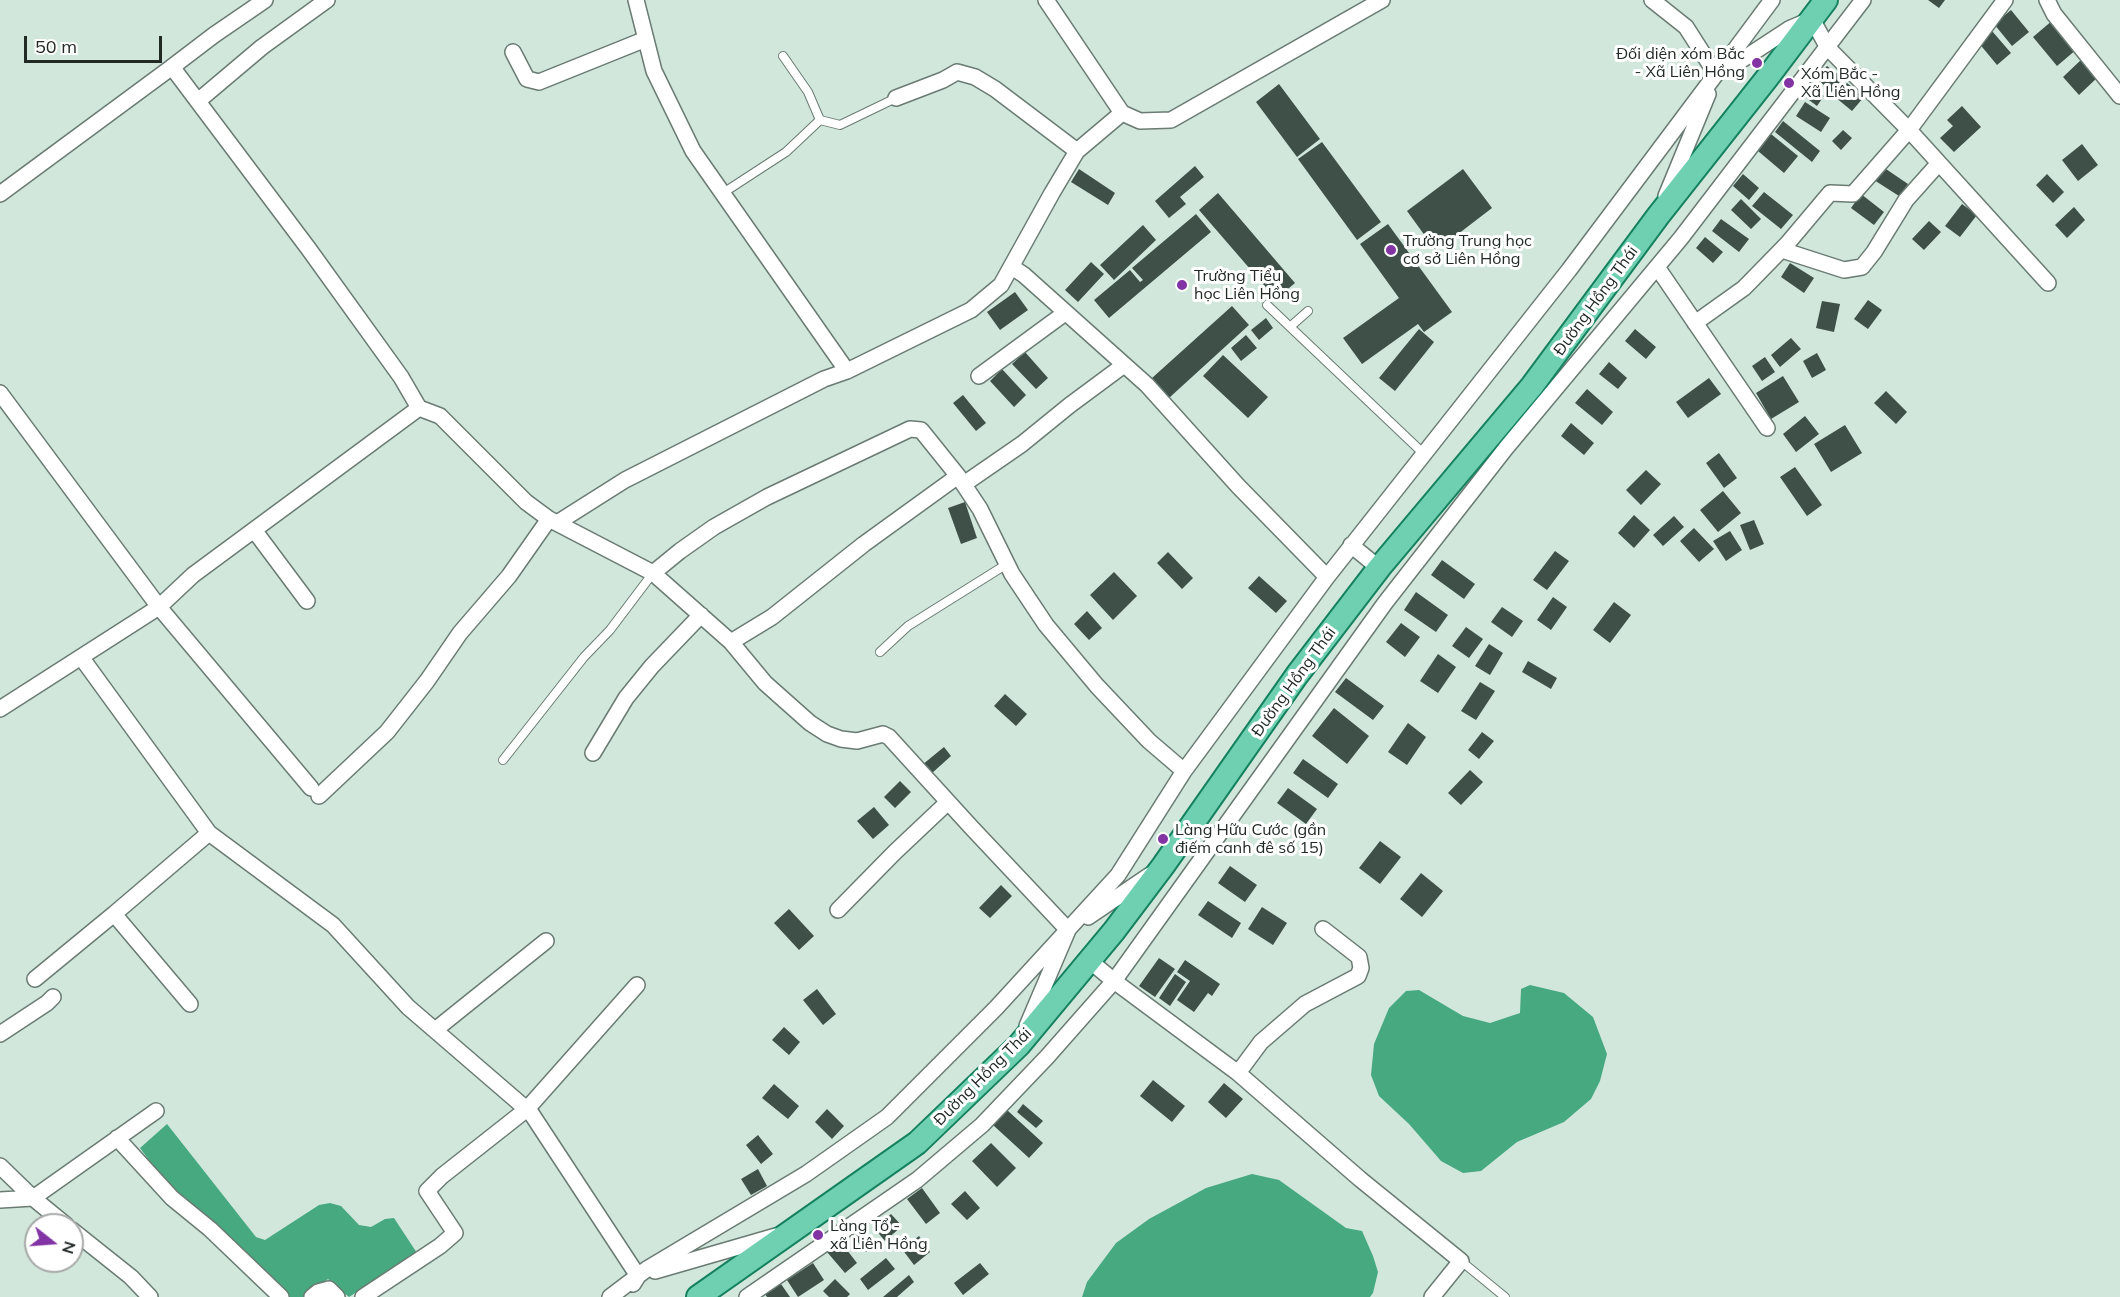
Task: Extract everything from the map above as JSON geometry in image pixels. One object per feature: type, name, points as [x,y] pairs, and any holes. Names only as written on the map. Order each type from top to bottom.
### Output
[{"type":"main road","name":"Đường Hồng Thái","points":[[704,1295],[917,1143],[1019,1045],[1090,961],[1163,866],[1297,675],[1379,568],[1532,386],[1658,216],[1826,0]]},
{"type":"street","points":[[0,194],[214,35],[265,0]]},
{"type":"street","points":[[198,101],[262,47],[327,0]]},
{"type":"street","points":[[636,0],[654,70],[693,152],[847,371]]},
{"type":"street","points":[[1046,0],[1122,113],[1140,121],[1171,120],[1382,0]]},
{"type":"street","points":[[1652,0],[1686,27],[1718,72]]},
{"type":"street","points":[[610,1297],[638,1276],[806,1174],[887,1117],[996,1008],[1118,875],[1184,771],[1327,577],[1569,270],[1772,0]]},
{"type":"street","points":[[747,1297],[917,1180],[982,1125],[1047,1057],[1114,981],[1392,594],[1506,448],[1657,267],[1863,0]]},
{"type":"street","points":[[1695,323],[1744,288],[1782,250],[1830,193],[1853,194],[1909,130],[2005,0]]},
{"type":"street","points":[[2047,0],[2054,14],[2120,96]]},
{"type":"street","points":[[1658,216],[1718,72],[1734,65],[1790,29],[1812,19],[1828,48],[1909,130],[2048,282]]},
{"type":"street","points":[[513,52],[528,79],[538,82],[645,39]]},
{"type":"street","points":[[172,67],[387,359],[419,408],[440,416],[526,502],[553,521],[653,573],[731,642],[765,683],[810,723],[827,734],[857,741],[884,734],[890,737],[1068,930]]},
{"type":"street","points":[[896,98],[943,80],[957,72],[975,77],[995,89],[1077,151]]},
{"type":"street","points":[[0,393],[159,607],[315,792],[387,732],[427,681],[460,633],[553,521],[625,480],[824,379],[847,371],[971,310],[1001,285],[1077,151],[1122,113]]},
{"type":"street","points":[[1782,250],[1844,270],[1862,267],[1906,200],[1939,163]]},
{"type":"street","points":[[1012,267],[1024,275],[1147,385],[1238,486],[1327,577]]},
{"type":"street","points":[[1657,267],[1767,428]]},
{"type":"street","points":[[979,376],[1065,313]]},
{"type":"street","points":[[731,642],[772,617],[864,544],[961,480],[1022,444],[1124,365]]},
{"type":"street","points":[[0,709],[159,607],[193,575],[419,408]]},
{"type":"street","points":[[653,573],[714,527],[767,497],[910,429],[921,430],[961,480],[980,509],[1007,564],[1046,625],[1097,686],[1149,741],[1184,771]]},
{"type":"street","points":[[254,530],[307,602]]},
{"type":"street","points":[[1351,545],[1379,568]]},
{"type":"street","points":[[593,753],[626,698],[652,666],[701,615]]},
{"type":"street","points":[[81,657],[209,833],[333,925],[408,1007],[531,1113],[638,1276]]},
{"type":"street","points":[[838,910],[948,802]]},
{"type":"street","points":[[35,980],[209,833]]},
{"type":"street","points":[[1019,1045],[1068,930],[1163,866]]},
{"type":"street","points":[[114,914],[190,1004]]},
{"type":"street","points":[[1238,1073],[1261,1042],[1305,1004],[1358,976],[1361,968],[1359,957],[1323,929]]},
{"type":"street","points":[[435,1030],[546,941]]},
{"type":"street","points":[[1090,961],[1238,1073],[1360,1179],[1461,1261],[1432,1297]]},
{"type":"street","points":[[363,1297],[440,1246],[454,1233],[427,1191],[442,1176],[527,1109],[637,985]]},
{"type":"street","points":[[0,1034],[53,997]]},
{"type":"street","points":[[0,1200],[33,1198],[156,1111]]},
{"type":"street","points":[[117,1138],[172,1198],[210,1229],[281,1297]]},
{"type":"street","points":[[0,1166],[51,1213]]},
{"type":"street","points":[[625,1297],[638,1276],[795,1230]]},
{"type":"street","points":[[84,1240],[131,1277],[150,1297]]},
{"type":"street","points":[[312,1297],[318,1292],[329,1289],[337,1297]]},
{"type":"lane","points":[[783,56],[808,92],[820,120]]},
{"type":"lane","points":[[820,120],[840,125],[896,98]]},
{"type":"lane","points":[[723,193],[786,152],[820,120]]},
{"type":"lane","points":[[1267,305],[1424,454]]},
{"type":"lane","points":[[1291,326],[1308,311]]},
{"type":"lane","points":[[880,652],[908,626],[1007,564]]},
{"type":"lane","points":[[503,760],[584,657],[610,630],[653,573]]},
{"type":"lane","points":[[1461,1261],[1505,1297]]},
{"type":"shaded area","points":[[1530,985],[1564,993],[1593,1017],[1607,1054],[1600,1081],[1591,1099],[1564,1122],[1517,1142],[1481,1171],[1463,1173],[1441,1161],[1409,1124],[1379,1096],[1371,1075],[1374,1044],[1389,1008],[1406,991],[1419,990],[1463,1016],[1490,1023],[1520,1013],[1521,989]]},
{"type":"shaded area","points":[[167,1124],[256,1237],[265,1240],[319,1205],[330,1203],[341,1206],[359,1225],[371,1227],[385,1219],[394,1218],[417,1253],[349,1297],[328,1279],[303,1297],[287,1297],[171,1190],[140,1148]]},
{"type":"shaded area","points":[[1252,1174],[1279,1180],[1346,1228],[1362,1231],[1378,1272],[1370,1297],[1082,1297],[1087,1282],[1116,1243],[1149,1219],[1206,1188]]},
{"type":"building","points":[[1928,0],[1945,0],[1939,8]]},
{"type":"building","points":[[2011,10],[2029,32],[2012,46],[1994,24]]},
{"type":"building","points":[[2053,20],[2077,49],[2057,66],[2033,37]]},
{"type":"building","points":[[1992,31],[2011,53],[1997,65],[1978,42]]},
{"type":"building","points":[[2082,59],[2099,76],[2079,95],[2063,77]]},
{"type":"building","points":[[1827,66],[1843,78],[1832,92],[1817,79]]},
{"type":"building","points":[[1847,83],[1864,97],[1852,111],[1835,97]]},
{"type":"building","points":[[1279,84],[1320,139],[1297,157],[1256,102]]},
{"type":"building","points":[[1812,87],[1824,96],[1817,106],[1805,97]]},
{"type":"building","points":[[1805,102],[1830,118],[1821,132],[1796,116]]},
{"type":"building","points":[[1962,106],[1981,127],[1954,152],[1940,138],[1953,126],[1947,120]]},
{"type":"building","points":[[1783,121],[1820,151],[1812,162],[1775,132]]},
{"type":"building","points":[[1843,130],[1852,138],[1841,150],[1832,141]]},
{"type":"building","points":[[1771,134],[1798,156],[1784,173],[1758,151]]},
{"type":"building","points":[[1322,142],[1381,222],[1357,240],[1298,159]]},
{"type":"building","points":[[2082,144],[2098,165],[2078,181],[2062,160]]},
{"type":"building","points":[[1195,166],[1204,177],[1180,197],[1186,204],[1169,218],[1155,201]]},
{"type":"building","points":[[1883,167],[1908,184],[1899,196],[1874,180]]},
{"type":"building","points":[[1079,169],[1115,193],[1108,205],[1071,182]]},
{"type":"building","points":[[1463,169],[1492,208],[1436,251],[1407,211]]},
{"type":"building","points":[[1743,174],[1759,188],[1749,200],[1733,186]]},
{"type":"building","points":[[2047,174],[2064,192],[2053,203],[2036,185]]},
{"type":"building","points":[[1764,192],[1793,215],[1781,229],[1752,206]]},
{"type":"building","points":[[1218,193],[1295,283],[1276,299],[1199,210]]},
{"type":"building","points":[[1861,194],[1884,212],[1874,225],[1851,208]]},
{"type":"building","points":[[1741,199],[1761,219],[1751,229],[1731,210]]},
{"type":"building","points":[[1962,204],[1977,215],[1960,237],[1945,226]]},
{"type":"building","points":[[2074,207],[2085,220],[2067,238],[2055,225]]},
{"type":"building","points":[[1196,214],[1211,232],[1109,318],[1094,300],[1130,270],[1140,282],[1143,280],[1132,268]]},
{"type":"building","points":[[1721,219],[1749,239],[1739,252],[1712,231]]},
{"type":"building","points":[[1929,221],[1941,232],[1924,250],[1912,239]]},
{"type":"building","points":[[1388,224],[1452,312],[1424,332],[1418,324],[1362,364],[1343,338],[1399,298],[1360,244]]},
{"type":"building","points":[[1143,225],[1156,240],[1114,280],[1100,265]]},
{"type":"building","points":[[1705,237],[1723,252],[1713,263],[1696,248]]},
{"type":"building","points":[[1091,262],[1104,274],[1078,302],[1065,290]]},
{"type":"building","points":[[1790,263],[1814,278],[1804,293],[1781,277]]},
{"type":"building","points":[[1015,292],[1028,310],[1000,330],[987,312]]},
{"type":"building","points":[[1868,300],[1882,310],[1868,329],[1854,319]]},
{"type":"building","points":[[1822,301],[1840,304],[1834,332],[1816,328]]},
{"type":"building","points":[[1232,306],[1249,325],[1169,398],[1152,378]]},
{"type":"building","points":[[1266,318],[1273,328],[1259,340],[1251,330]]},
{"type":"building","points":[[1419,329],[1434,342],[1395,391],[1379,378]]},
{"type":"building","points":[[1635,329],[1656,347],[1646,359],[1625,341]]},
{"type":"building","points":[[1246,335],[1257,348],[1241,361],[1231,348]]},
{"type":"building","points":[[1791,338],[1801,349],[1780,367],[1771,355]]},
{"type":"building","points":[[1025,352],[1048,378],[1036,389],[1012,364]]},
{"type":"building","points":[[1817,353],[1826,370],[1812,378],[1803,361]]},
{"type":"building","points":[[1223,355],[1268,397],[1248,418],[1203,376]]},
{"type":"building","points":[[1765,357],[1775,372],[1762,381],[1752,366]]},
{"type":"building","points":[[1609,362],[1627,378],[1618,389],[1599,374]]},
{"type":"building","points":[[1002,369],[1026,395],[1014,407],[990,381]]},
{"type":"building","points":[[1783,376],[1799,402],[1771,419],[1756,393]]},
{"type":"building","points":[[1709,378],[1721,394],[1688,418],[1676,402]]},
{"type":"building","points":[[1587,389],[1613,412],[1602,425],[1575,403]]},
{"type":"building","points":[[1886,391],[1907,412],[1896,424],[1874,403]]},
{"type":"building","points":[[963,395],[986,423],[976,431],[953,403]]},
{"type":"building","points":[[1805,416],[1819,434],[1796,452],[1783,434]]},
{"type":"building","points":[[1571,423],[1594,443],[1584,455],[1561,436]]},
{"type":"building","points":[[1845,425],[1862,453],[1831,472],[1814,444]]},
{"type":"building","points":[[1719,453],[1737,478],[1724,488],[1706,463]]},
{"type":"building","points":[[1795,467],[1822,505],[1807,516],[1780,477]]},
{"type":"building","points":[[1646,470],[1661,484],[1641,505],[1626,490]]},
{"type":"building","points":[[1723,491],[1741,513],[1718,532],[1700,510]]},
{"type":"building","points":[[965,502],[977,538],[961,544],[948,508]]},
{"type":"building","points":[[1634,515],[1650,530],[1634,548],[1618,533]]},
{"type":"building","points":[[1674,516],[1684,527],[1663,546],[1653,535]]},
{"type":"building","points":[[1754,520],[1764,544],[1750,550],[1740,525]]},
{"type":"building","points":[[1694,528],[1714,549],[1699,562],[1680,541]]},
{"type":"building","points":[[1730,531],[1742,550],[1726,561],[1713,541]]},
{"type":"building","points":[[1555,551],[1569,561],[1547,590],[1533,580]]},
{"type":"building","points":[[1168,552],[1193,578],[1182,589],[1157,563]]},
{"type":"building","points":[[1442,560],[1475,584],[1464,599],[1431,575]]},
{"type":"building","points":[[1114,572],[1137,596],[1113,620],[1090,595]]},
{"type":"building","points":[[1259,576],[1287,601],[1276,613],[1248,588]]},
{"type":"building","points":[[1416,592],[1448,615],[1436,632],[1404,610]]},
{"type":"building","points":[[1553,597],[1567,607],[1551,630],[1537,620]]},
{"type":"building","points":[[1614,602],[1631,615],[1610,643],[1593,630]]},
{"type":"building","points":[[1502,607],[1523,621],[1512,637],[1491,622]]},
{"type":"building","points":[[1087,611],[1102,628],[1089,640],[1074,624]]},
{"type":"building","points":[[1401,623],[1420,637],[1405,657],[1386,642]]},
{"type":"building","points":[[1466,627],[1483,639],[1469,658],[1452,646]]},
{"type":"building","points":[[1489,644],[1503,653],[1490,675],[1475,666]]},
{"type":"building","points":[[1438,654],[1456,667],[1438,693],[1420,681]]},
{"type":"building","points":[[1528,661],[1557,678],[1551,689],[1522,672]]},
{"type":"building","points":[[1346,678],[1384,706],[1373,720],[1335,692]]},
{"type":"building","points":[[1480,682],[1495,691],[1476,720],[1461,711]]},
{"type":"building","points":[[1005,694],[1027,714],[1016,726],[994,706]]},
{"type":"building","points":[[1334,708],[1369,736],[1347,764],[1312,736]]},
{"type":"building","points":[[1408,723],[1426,737],[1407,765],[1388,752]]},
{"type":"building","points":[[1482,732],[1494,741],[1479,759],[1468,750]]},
{"type":"building","points":[[944,747],[951,756],[931,774],[922,765]]},
{"type":"building","points":[[1303,759],[1338,784],[1328,798],[1293,773]]},
{"type":"building","points":[[1470,770],[1483,782],[1461,805],[1448,793]]},
{"type":"building","points":[[900,781],[911,792],[895,808],[884,797]]},
{"type":"building","points":[[1288,788],[1317,809],[1306,824],[1277,803]]},
{"type":"building","points":[[874,807],[889,825],[873,839],[857,821]]},
{"type":"building","points":[[1380,841],[1401,857],[1380,884],[1359,868]]},
{"type":"building","points":[[1230,866],[1257,885],[1245,902],[1218,883]]},
{"type":"building","points":[[1421,873],[1443,891],[1422,917],[1400,899]]},
{"type":"building","points":[[1001,885],[1012,896],[990,918],[979,908]]},
{"type":"building","points":[[1208,901],[1241,923],[1232,938],[1198,915]]},
{"type":"building","points":[[1262,907],[1287,923],[1273,945],[1248,929]]},
{"type":"building","points":[[789,909],[814,936],[799,950],[774,923]]},
{"type":"building","points":[[1159,958],[1175,969],[1155,997],[1139,986]]},
{"type":"building","points":[[1185,960],[1220,984],[1212,996],[1208,993],[1194,1012],[1177,1000],[1190,981],[1177,972]]},
{"type":"building","points":[[1175,974],[1186,982],[1170,1006],[1159,998]]},
{"type":"building","points":[[817,989],[836,1014],[823,1025],[803,1000]]},
{"type":"building","points":[[784,1027],[800,1042],[789,1055],[772,1040]]},
{"type":"building","points":[[1153,1080],[1185,1106],[1172,1122],[1140,1096]]},
{"type":"building","points":[[1224,1083],[1243,1099],[1226,1118],[1208,1102]]},
{"type":"building","points":[[774,1084],[799,1106],[788,1119],[762,1098]]},
{"type":"building","points":[[1023,1104],[1043,1121],[1036,1128],[1017,1112]]},
{"type":"building","points":[[827,1109],[844,1126],[832,1139],[815,1122]]},
{"type":"building","points":[[1007,1110],[1043,1143],[1029,1158],[993,1125]]},
{"type":"building","points":[[758,1135],[773,1154],[761,1164],[746,1145]]},
{"type":"building","points":[[991,1143],[1016,1168],[997,1187],[972,1161]]},
{"type":"building","points":[[758,1169],[767,1186],[751,1195],[741,1179]]},
{"type":"building","points":[[922,1188],[940,1213],[926,1224],[907,1199]]},
{"type":"building","points":[[965,1191],[980,1208],[967,1220],[951,1204]]},
{"type":"building","points":[[891,1214],[902,1226],[885,1241],[875,1229]]},
{"type":"building","points":[[864,1229],[876,1245],[866,1252],[854,1237]]},
{"type":"building","points":[[919,1236],[930,1252],[914,1265],[902,1249]]},
{"type":"building","points":[[840,1241],[857,1263],[845,1273],[827,1252]]},
{"type":"building","points":[[886,1258],[895,1269],[868,1290],[860,1279]]},
{"type":"building","points":[[813,1263],[824,1280],[798,1297],[787,1280]]},
{"type":"building","points":[[980,1263],[989,1274],[963,1295],[954,1283]]},
{"type":"building","points":[[909,1275],[914,1282],[897,1297],[883,1297]]},
{"type":"building","points":[[835,1279],[850,1294],[847,1297],[829,1297],[823,1291]]},
{"type":"building","points":[[781,1284],[790,1297],[767,1297],[765,1294]]},
{"type":"place","name":"Đối diện xóm Bắc - Xã Liên Hồng","points":[[1757,63]]},
{"type":"place","name":"Xóm Bắc - Xã Liên Hồng","points":[[1789,83]]},
{"type":"place","name":"Trường Trung học cơ sở Liên Hồng","points":[[1391,250]]},
{"type":"place","name":"Trường Tiểu học Liên Hồng","points":[[1182,285]]},
{"type":"place","name":"Làng Hữu Cước (gần điếm canh đê số 15)","points":[[1163,839]]},
{"type":"place","name":"Làng Tổ - xã Liên Hồng","points":[[818,1235]]}]
